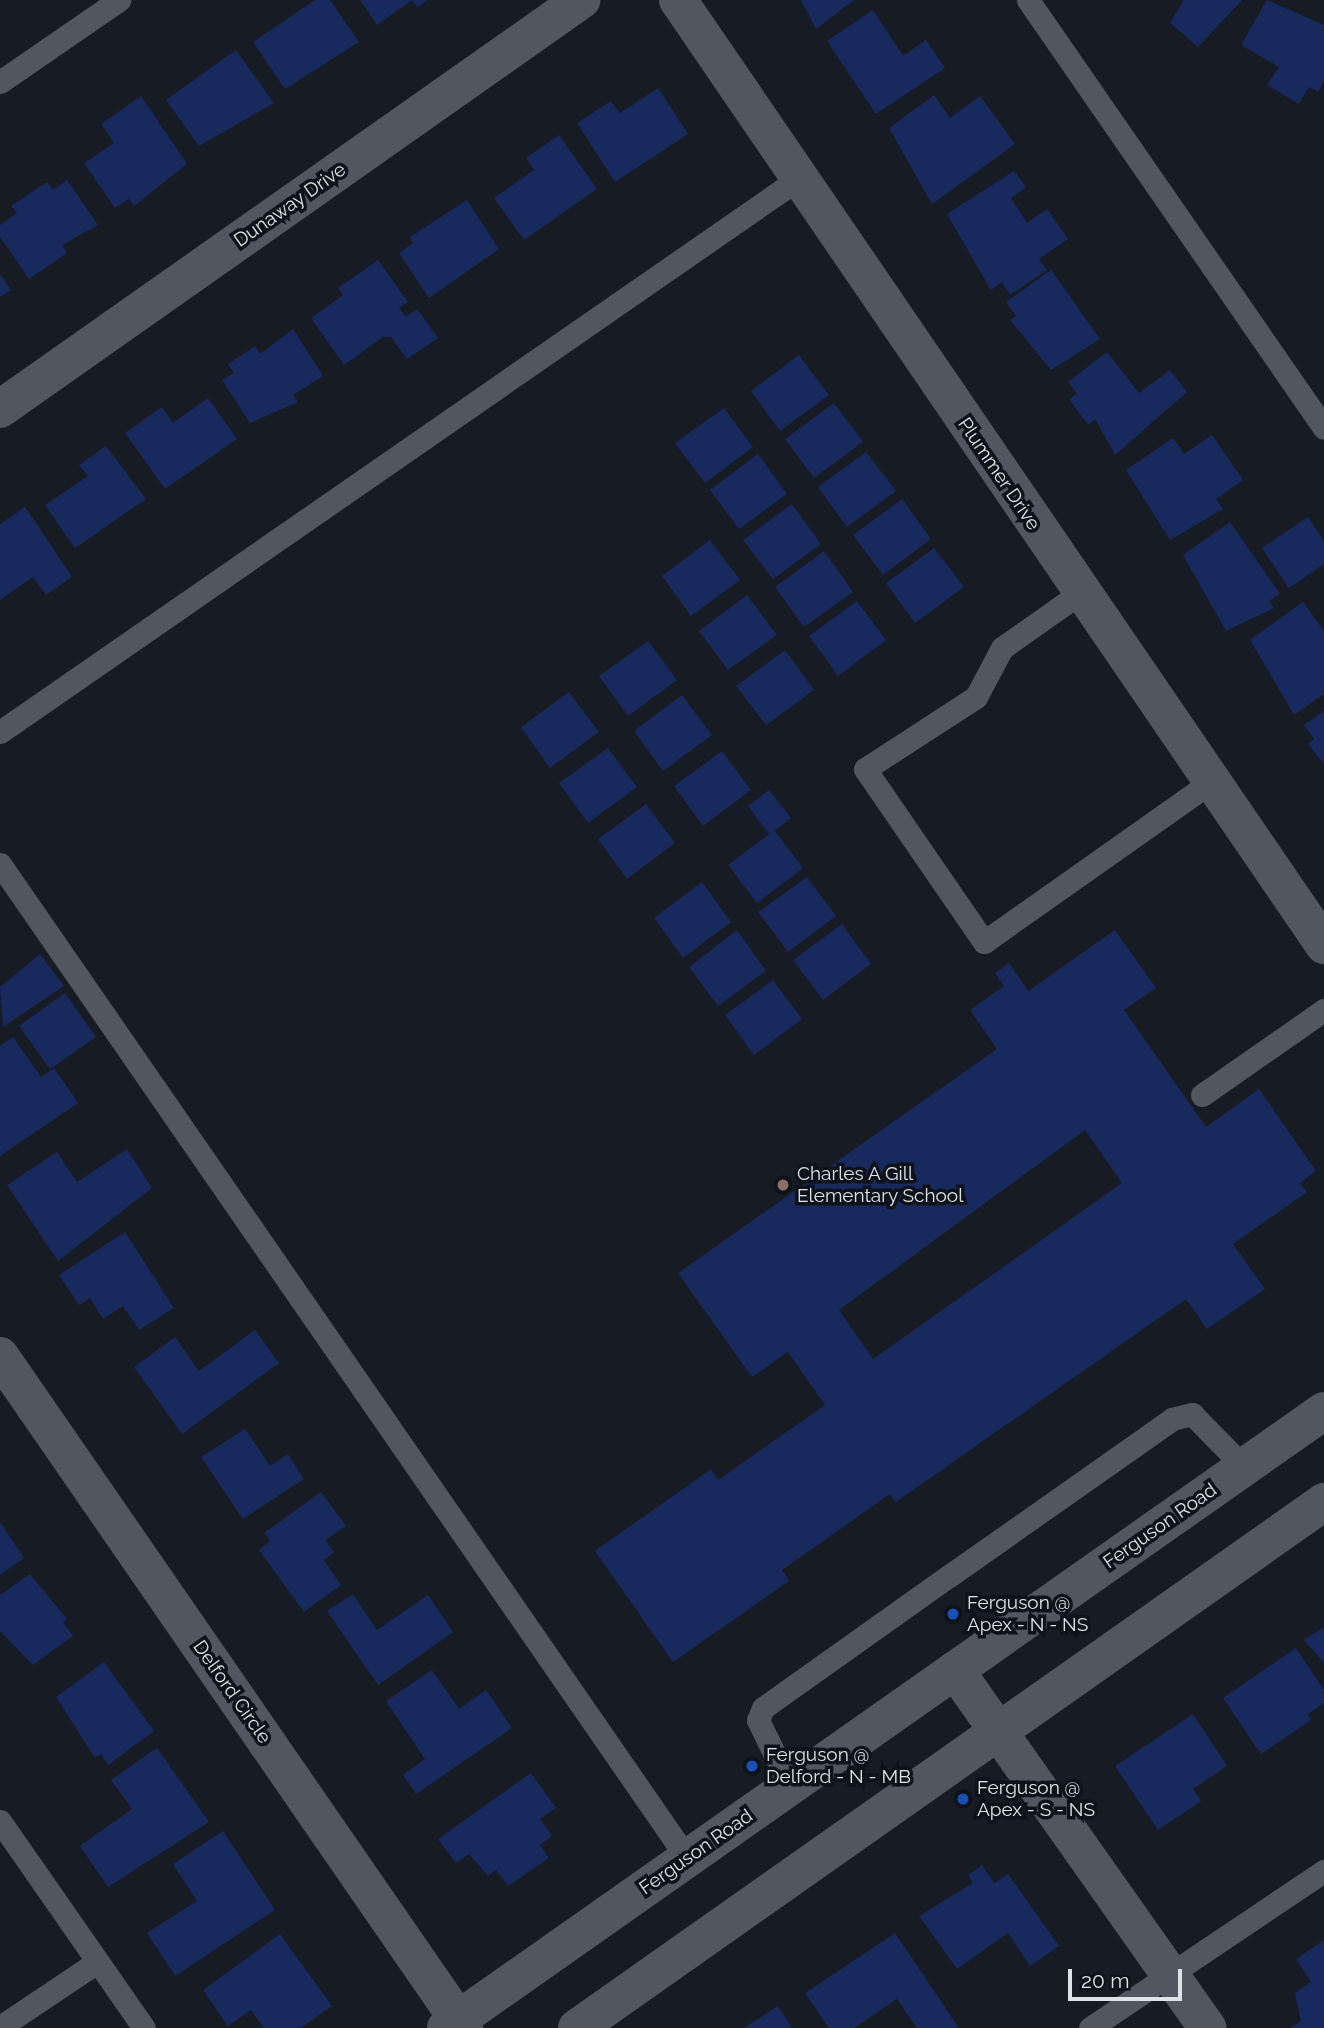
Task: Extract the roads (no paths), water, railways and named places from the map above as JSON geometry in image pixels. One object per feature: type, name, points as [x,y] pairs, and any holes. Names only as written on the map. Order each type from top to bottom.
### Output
[{"type":"street","name":"Dunaway Drive","points":[[0,409],[581,0]]},
{"type":"street","name":"Plummer Drive","points":[[678,0],[1080,593],[1324,945]]},
{"type":"street","name":"Delford Circle","points":[[0,1356],[456,2025]]},
{"type":"street","name":"Ferguson Road","points":[[456,2025],[687,1858],[1324,1411]]},
{"type":"street","points":[[577,2028],[1324,1502]]},
{"type":"street","points":[[954,1670],[1209,2028]]},
{"type":"lane","points":[[0,82],[119,0]]},
{"type":"lane","points":[[1028,0],[1324,428]]},
{"type":"lane","points":[[0,732],[799,178]]},
{"type":"lane","points":[[1080,593],[1002,648],[975,697],[865,769],[984,942],[1211,782]]},
{"type":"lane","points":[[0,864],[687,1858]]},
{"type":"lane","points":[[1202,1095],[1324,1010]]},
{"type":"lane","points":[[790,1786],[758,1720],[763,1708],[1172,1419],[1192,1414],[1244,1466]]},
{"type":"lane","points":[[0,1821],[144,2028]]},
{"type":"lane","points":[[1090,2028],[1169,1972],[1324,1871]]},
{"type":"lane","points":[[0,2027],[97,1962]]},
{"type":"place","name":"Charles A Gill Elementary School","points":[[783,1185]]},
{"type":"place","name":"Ferguson @ Apex - N - NS","points":[[953,1614]]},
{"type":"place","name":"Ferguson @ Delford - N - MB","points":[[752,1766]]},
{"type":"place","name":"Ferguson @ Apex - S - NS","points":[[963,1799]]}]
